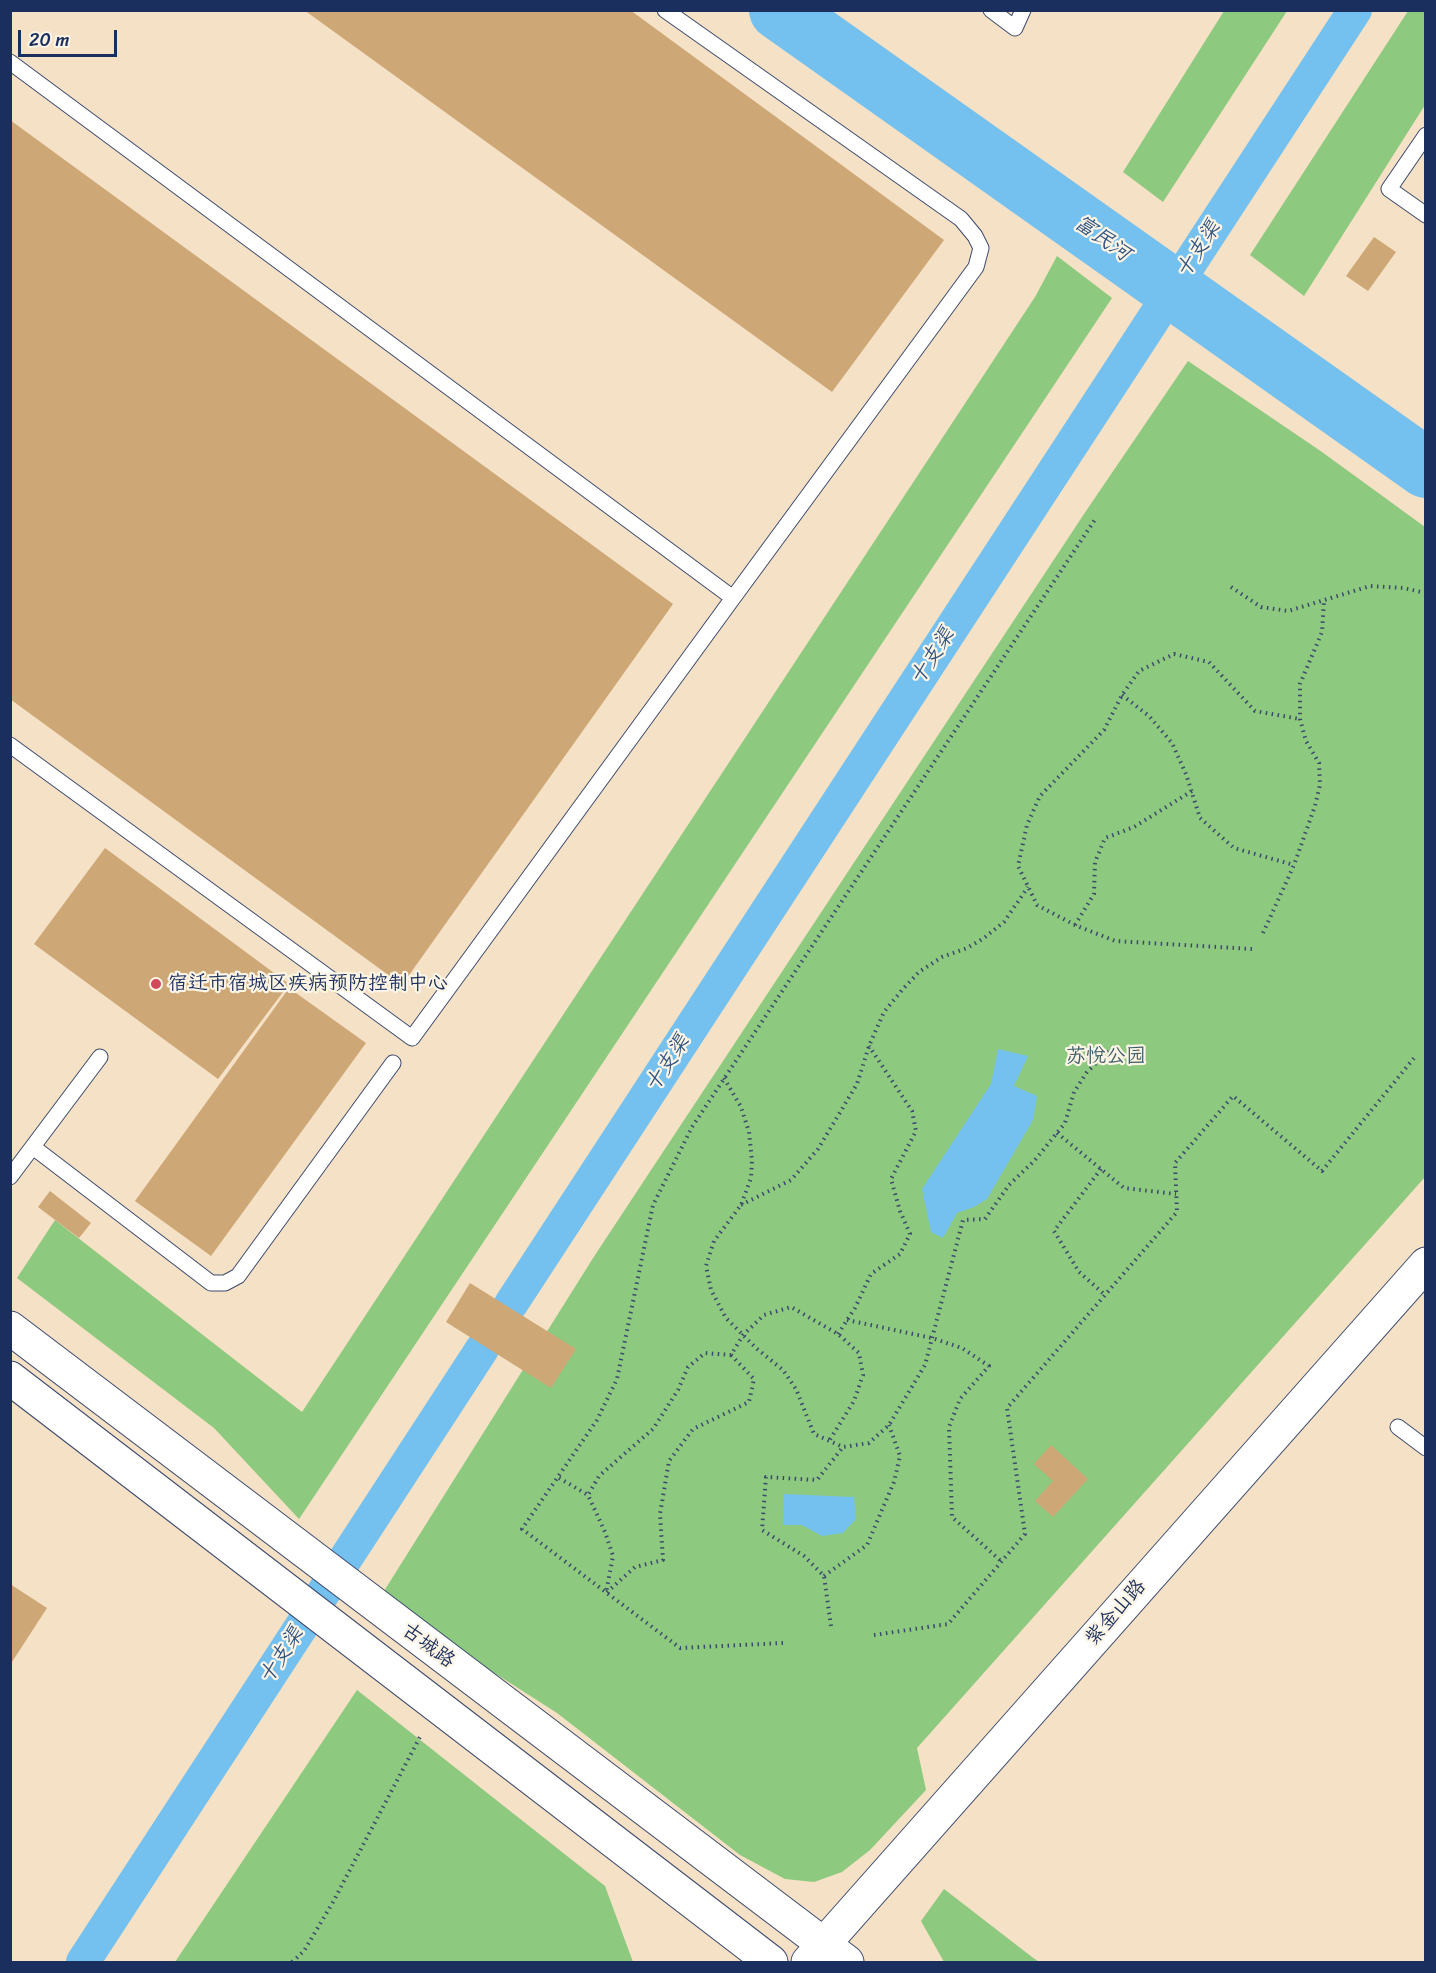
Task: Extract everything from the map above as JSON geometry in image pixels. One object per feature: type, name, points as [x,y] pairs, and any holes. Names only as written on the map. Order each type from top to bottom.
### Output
[{"type":"main road","name":"紫金山路","points":[[826,1957],[1425,1264]]},
{"type":"main road","name":"古城路","points":[[10,1328],[347,1585],[826,1957]]},
{"type":"main road","points":[[10,1378],[771,1962]]},
{"type":"lane","points":[[10,745],[412,1038],[976,267],[981,248],[975,236],[961,219],[665,10]]},
{"type":"lane","points":[[991,10],[1015,28],[1023,10]]},
{"type":"lane","points":[[10,62],[732,598]]},
{"type":"lane","points":[[1425,135],[1389,189],[1425,214]]},
{"type":"lane","points":[[10,1177],[100,1057]]},
{"type":"lane","points":[[33,1147],[211,1283],[225,1283],[238,1276],[393,1063]]},
{"type":"lane","points":[[1398,1427],[1425,1448]]},
{"type":"path","points":[[783,1643],[680,1648],[522,1529],[597,1420],[616,1379],[653,1205],[692,1127],[1096,518]]},
{"type":"path","points":[[1231,587],[1261,607],[1288,611],[1370,586],[1425,592]]},
{"type":"path","points":[[1263,933],[1294,865],[1320,785],[1319,763],[1306,741],[1300,719],[1300,684],[1322,632],[1324,600]]},
{"type":"path","points":[[1252,949],[1116,941],[1076,925],[1037,905],[1018,866],[1027,825],[1040,796],[1104,730],[1122,694],[1139,671],[1174,654],[1209,662],[1255,711],[1300,719]]},
{"type":"path","points":[[1122,694],[1149,716],[1172,743],[1192,791],[1200,818],[1234,848],[1294,865]]},
{"type":"path","points":[[1076,925],[1094,894],[1095,862],[1106,838],[1134,826],[1192,791]]},
{"type":"path","points":[[741,1205],[791,1180],[818,1149],[857,1084],[869,1046],[884,1012],[919,972],[942,957],[967,948],[984,938],[1004,922],[1028,887]]},
{"type":"path","points":[[838,1334],[871,1274],[900,1254],[910,1234],[900,1211],[891,1179],[915,1131],[912,1111],[869,1046]]},
{"type":"path","points":[[724,1078],[741,1107],[749,1132],[751,1178],[741,1205],[714,1241],[706,1266],[711,1290],[726,1318],[756,1348],[783,1370],[796,1389],[814,1434],[843,1447],[869,1443],[889,1425],[925,1365],[963,1220],[985,1219],[1009,1185],[1035,1160],[1065,1123],[1074,1092],[1087,1072],[1114,1046]]},
{"type":"path","points":[[874,1635],[948,1624],[1025,1534],[1007,1408],[1177,1212],[1175,1163],[1233,1096],[1322,1171],[1414,1058]]},
{"type":"path","points":[[1057,1133],[1125,1188],[1176,1194]]},
{"type":"path","points":[[1101,1169],[1054,1231],[1079,1272],[1106,1295]]},
{"type":"path","points":[[731,1355],[743,1335],[764,1315],[791,1307],[838,1334],[859,1353],[863,1375],[854,1401],[829,1441]]},
{"type":"path","points":[[847,1320],[932,1338],[962,1348],[988,1366],[960,1399],[949,1427],[952,1517],[1002,1562]]},
{"type":"path","points":[[588,1495],[599,1476],[653,1429],[678,1390],[688,1367],[705,1353],[731,1355],[754,1379],[749,1402],[693,1429],[669,1461],[660,1514],[663,1560],[635,1567],[606,1593]]},
{"type":"path","points":[[824,1576],[867,1545],[894,1482],[900,1455],[889,1425]]},
{"type":"path","points":[[831,1626],[824,1576],[804,1556],[762,1530],[766,1477],[817,1480],[843,1447]]},
{"type":"path","points":[[559,1478],[588,1495],[606,1532],[613,1556],[606,1593]]},
{"type":"path","points":[[292,1962],[304,1952],[333,1902],[437,1705]]},
{"type":"green space","points":[[1224,11],[1287,11],[1163,202],[1123,172]]},
{"type":"green space","points":[[1408,11],[1425,11],[1425,105],[1304,296],[1250,255]]},
{"type":"green space","points":[[1057,256],[1112,298],[299,1519],[214,1428],[17,1278],[55,1220],[302,1412],[1035,297]]},
{"type":"green space","name":"苏悦公园","points":[[1188,361],[1322,452],[1425,527],[1425,1177],[917,1748],[926,1790],[870,1850],[842,1872],[814,1882],[785,1879],[740,1855],[557,1713],[379,1599],[595,1255],[1086,511]]},
{"type":"green space","points":[[357,1690],[605,1886],[633,1962],[175,1962]]},
{"type":"green space","points":[[944,1889],[1039,1962],[944,1962],[921,1921]]},
{"type":"water","points":[[998,1049],[1028,1056],[1014,1086],[1037,1096],[1033,1120],[987,1199],[957,1213],[943,1238],[931,1232],[922,1189],[991,1084]]},
{"type":"water","points":[[784,1494],[854,1497],[856,1519],[843,1533],[822,1536],[802,1525],[783,1525]]},
{"type":"building","points":[[304,10],[630,10],[944,240],[832,392]]},
{"type":"building","points":[[10,120],[673,604],[402,985],[10,699]]},
{"type":"building","points":[[1374,237],[1396,252],[1368,291],[1346,276]]},
{"type":"building","points":[[105,848],[289,984],[218,1079],[34,944]]},
{"type":"building","points":[[289,988],[366,1043],[211,1256],[135,1201]]},
{"type":"building","points":[[50,1191],[91,1223],[79,1238],[38,1207]]},
{"type":"building","points":[[470,1283],[576,1349],[551,1388],[446,1322]]},
{"type":"building","points":[[1051,1445],[1088,1479],[1053,1517],[1035,1501],[1053,1481],[1034,1464]]},
{"type":"building","points":[[10,1584],[47,1608],[10,1665]]},
{"type":"waterway","name":"富民河","points":[[779,10],[1426,468]]},
{"type":"waterway","name":"十支渠","points":[[511,1304],[1355,10]]},
{"type":"waterway","name":"十支渠","points":[[83,1962],[482,1349]]},
{"type":"place","name":"宿迁市宿城区疾病预防控制中心","points":[[156,984]]}]
